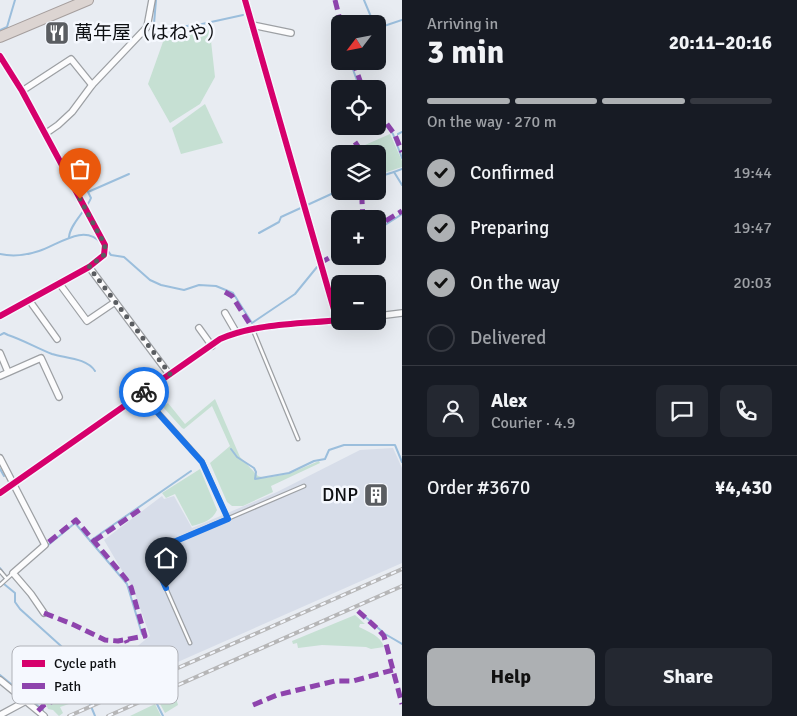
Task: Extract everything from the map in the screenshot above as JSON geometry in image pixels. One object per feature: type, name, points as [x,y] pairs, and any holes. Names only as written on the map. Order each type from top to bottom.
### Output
[{"type":"highway","points":[[0,37],[88,0]]},
{"type":"street","points":[[45,134],[72,112],[92,85],[147,27],[152,0]]},
{"type":"street","points":[[245,0],[331,296]]},
{"type":"street","points":[[252,25],[291,32]]},
{"type":"street","points":[[0,56],[22,91],[105,245],[104,255],[89,267],[0,316]]},
{"type":"street","points":[[22,91],[71,59],[92,85]]},
{"type":"street","points":[[89,267],[170,374]]},
{"type":"street","points":[[59,283],[87,321],[115,302]]},
{"type":"street","points":[[30,300],[57,339]]},
{"type":"street","points":[[225,313],[236,332]]},
{"type":"street","points":[[386,315],[402,313]]},
{"type":"street","points":[[0,493],[220,339],[236,332],[253,329],[331,321]]},
{"type":"street","points":[[199,328],[212,346]]},
{"type":"street","points":[[0,353],[8,372]]},
{"type":"street","points":[[0,376],[41,358],[59,397]]},
{"type":"street","points":[[0,458],[44,545],[13,573],[44,612]]},
{"type":"street","points":[[0,680],[12,690]]},
{"type":"street","points":[[0,715],[20,704]]},
{"type":"street","points":[[30,704],[44,716]]},
{"type":"lane","points":[[253,329],[298,439]]},
{"type":"lane","points":[[142,393],[202,462],[228,519]]},
{"type":"lane","points":[[190,643],[150,552],[304,486]]},
{"type":"lane","points":[[0,572],[6,578]]},
{"type":"lane","points":[[0,585],[13,573]]},
{"type":"shaded area","points":[[393,448],[402,468],[402,563],[178,662],[178,646],[138,646],[150,636],[134,591],[104,540],[162,496],[164,499],[174,496],[192,528],[277,492],[360,450]]},
{"type":"green space","points":[[206,26],[210,32],[215,77],[200,104],[170,123],[148,84],[164,39],[178,35],[180,29]]},
{"type":"green space","points":[[205,104],[223,143],[181,154],[172,128]]},
{"type":"green space","points":[[390,134],[402,161],[402,167],[386,172],[386,145],[365,145]]},
{"type":"green space","points":[[215,399],[240,457],[258,476],[265,478],[288,474],[319,461],[320,463],[271,486],[273,492],[243,506],[232,506],[227,502],[210,463],[230,446],[212,406],[184,429],[163,407],[168,403],[185,424]]},
{"type":"green space","points":[[200,469],[217,510],[210,519],[192,526],[175,494],[166,498],[162,493]]},
{"type":"green space","points":[[355,615],[365,624],[360,624],[359,627],[377,637],[384,647],[371,649],[366,647],[322,645],[298,648],[297,643],[293,644],[292,641]]},
{"type":"green space","points":[[46,704],[69,704],[60,707],[63,713],[59,716],[53,710],[48,709]]},
{"type":"green space","points":[[155,704],[161,716],[130,716]]},
{"type":"green space","points":[[160,704],[178,704],[178,705],[165,713]]},
{"type":"waterway","points":[[0,30],[7,27],[15,0]]},
{"type":"waterway","points":[[156,0],[154,24],[157,30],[202,24],[243,15]]},
{"type":"waterway","points":[[364,0],[370,15]]},
{"type":"waterway","points":[[386,25],[402,20]]},
{"type":"waterway","points":[[353,70],[357,80]]},
{"type":"waterway","points":[[386,125],[393,134],[402,158]]},
{"type":"waterway","points":[[398,134],[402,132]]},
{"type":"waterway","points":[[402,169],[394,172],[402,185]]},
{"type":"waterway","points":[[386,174],[394,172]]},
{"type":"waterway","points":[[69,237],[72,227],[91,198],[88,192],[129,174]]},
{"type":"waterway","points":[[259,233],[279,222],[281,217],[331,194]]},
{"type":"waterway","points":[[386,224],[402,214]]},
{"type":"waterway","points":[[0,254],[30,254],[79,235],[94,237],[101,243]]},
{"type":"waterway","points":[[106,249],[111,255],[124,257],[150,280],[161,285],[184,290],[199,285],[216,286],[233,293],[252,323],[295,294],[317,267]]},
{"type":"waterway","points":[[0,335],[4,333],[52,354],[87,363],[95,371]]},
{"type":"waterway","points":[[231,449],[237,457],[254,468],[256,472],[255,479],[289,473],[314,461],[325,459],[329,450],[344,445],[395,445],[402,462]]},
{"type":"waterway","points":[[0,469],[4,476]]},
{"type":"waterway","points":[[90,541],[191,471]]},
{"type":"waterway","points":[[47,546],[75,523],[127,584],[142,634]]},
{"type":"waterway","points":[[0,568],[3,572]]},
{"type":"waterway","points":[[4,584],[15,593],[15,602],[20,609],[61,646]]},
{"type":"waterway","points":[[362,614],[385,634],[402,644]]},
{"type":"waterway","points":[[0,675],[12,685]]},
{"type":"waterway","points":[[36,704],[43,710]]},
{"type":"waterway","points":[[90,704],[95,716]]},
{"type":"waterway","points":[[157,704],[163,716]]},
{"type":"railway","points":[[178,668],[402,569]]},
{"type":"railway","points":[[178,685],[402,586]]},
{"type":"railway","points":[[69,716],[96,704]]},
{"type":"railway","points":[[108,716],[135,704]]},
{"type":"marked path","points":[[335,0],[339,15]]},
{"type":"marked path","points":[[356,70],[360,80]]},
{"type":"marked path","points":[[386,123],[395,135],[402,152]]},
{"type":"marked path","points":[[362,200],[362,210]]},
{"type":"marked path","points":[[386,221],[402,211]]},
{"type":"marked path","points":[[320,263],[331,257]]},
{"type":"marked path","points":[[225,292],[232,296],[253,329]]},
{"type":"marked path","points":[[94,541],[141,509]]},
{"type":"marked path","points":[[44,613],[105,640],[118,641],[145,636],[131,587],[76,520],[45,545]]},
{"type":"marked path","points":[[358,611],[384,636],[402,704]]},
{"type":"marked path","points":[[126,640],[128,646]]},
{"type":"marked path","points":[[253,705],[277,695],[335,681],[353,681],[393,670]]},
{"type":"marked path","points":[[38,711],[46,704]]},
{"type":"cycle path","points":[[245,0],[331,299]]},
{"type":"cycle path","points":[[0,56],[22,91],[105,245],[104,255],[89,267],[0,316]]},
{"type":"cycle path","points":[[0,493],[220,339],[264,327],[331,321]]},
{"type":"way so far","points":[[80,199],[105,245],[104,255],[89,267],[170,374],[144,392]]},
{"type":"place","name":"萬年屋（はねや）","points":[[57,33]]},
{"type":"place","name":"DNP","points":[[376,495]]},
{"type":"route","points":[[144,392],[142,393],[148,402],[202,462],[228,519],[150,552],[166,588]]}]
